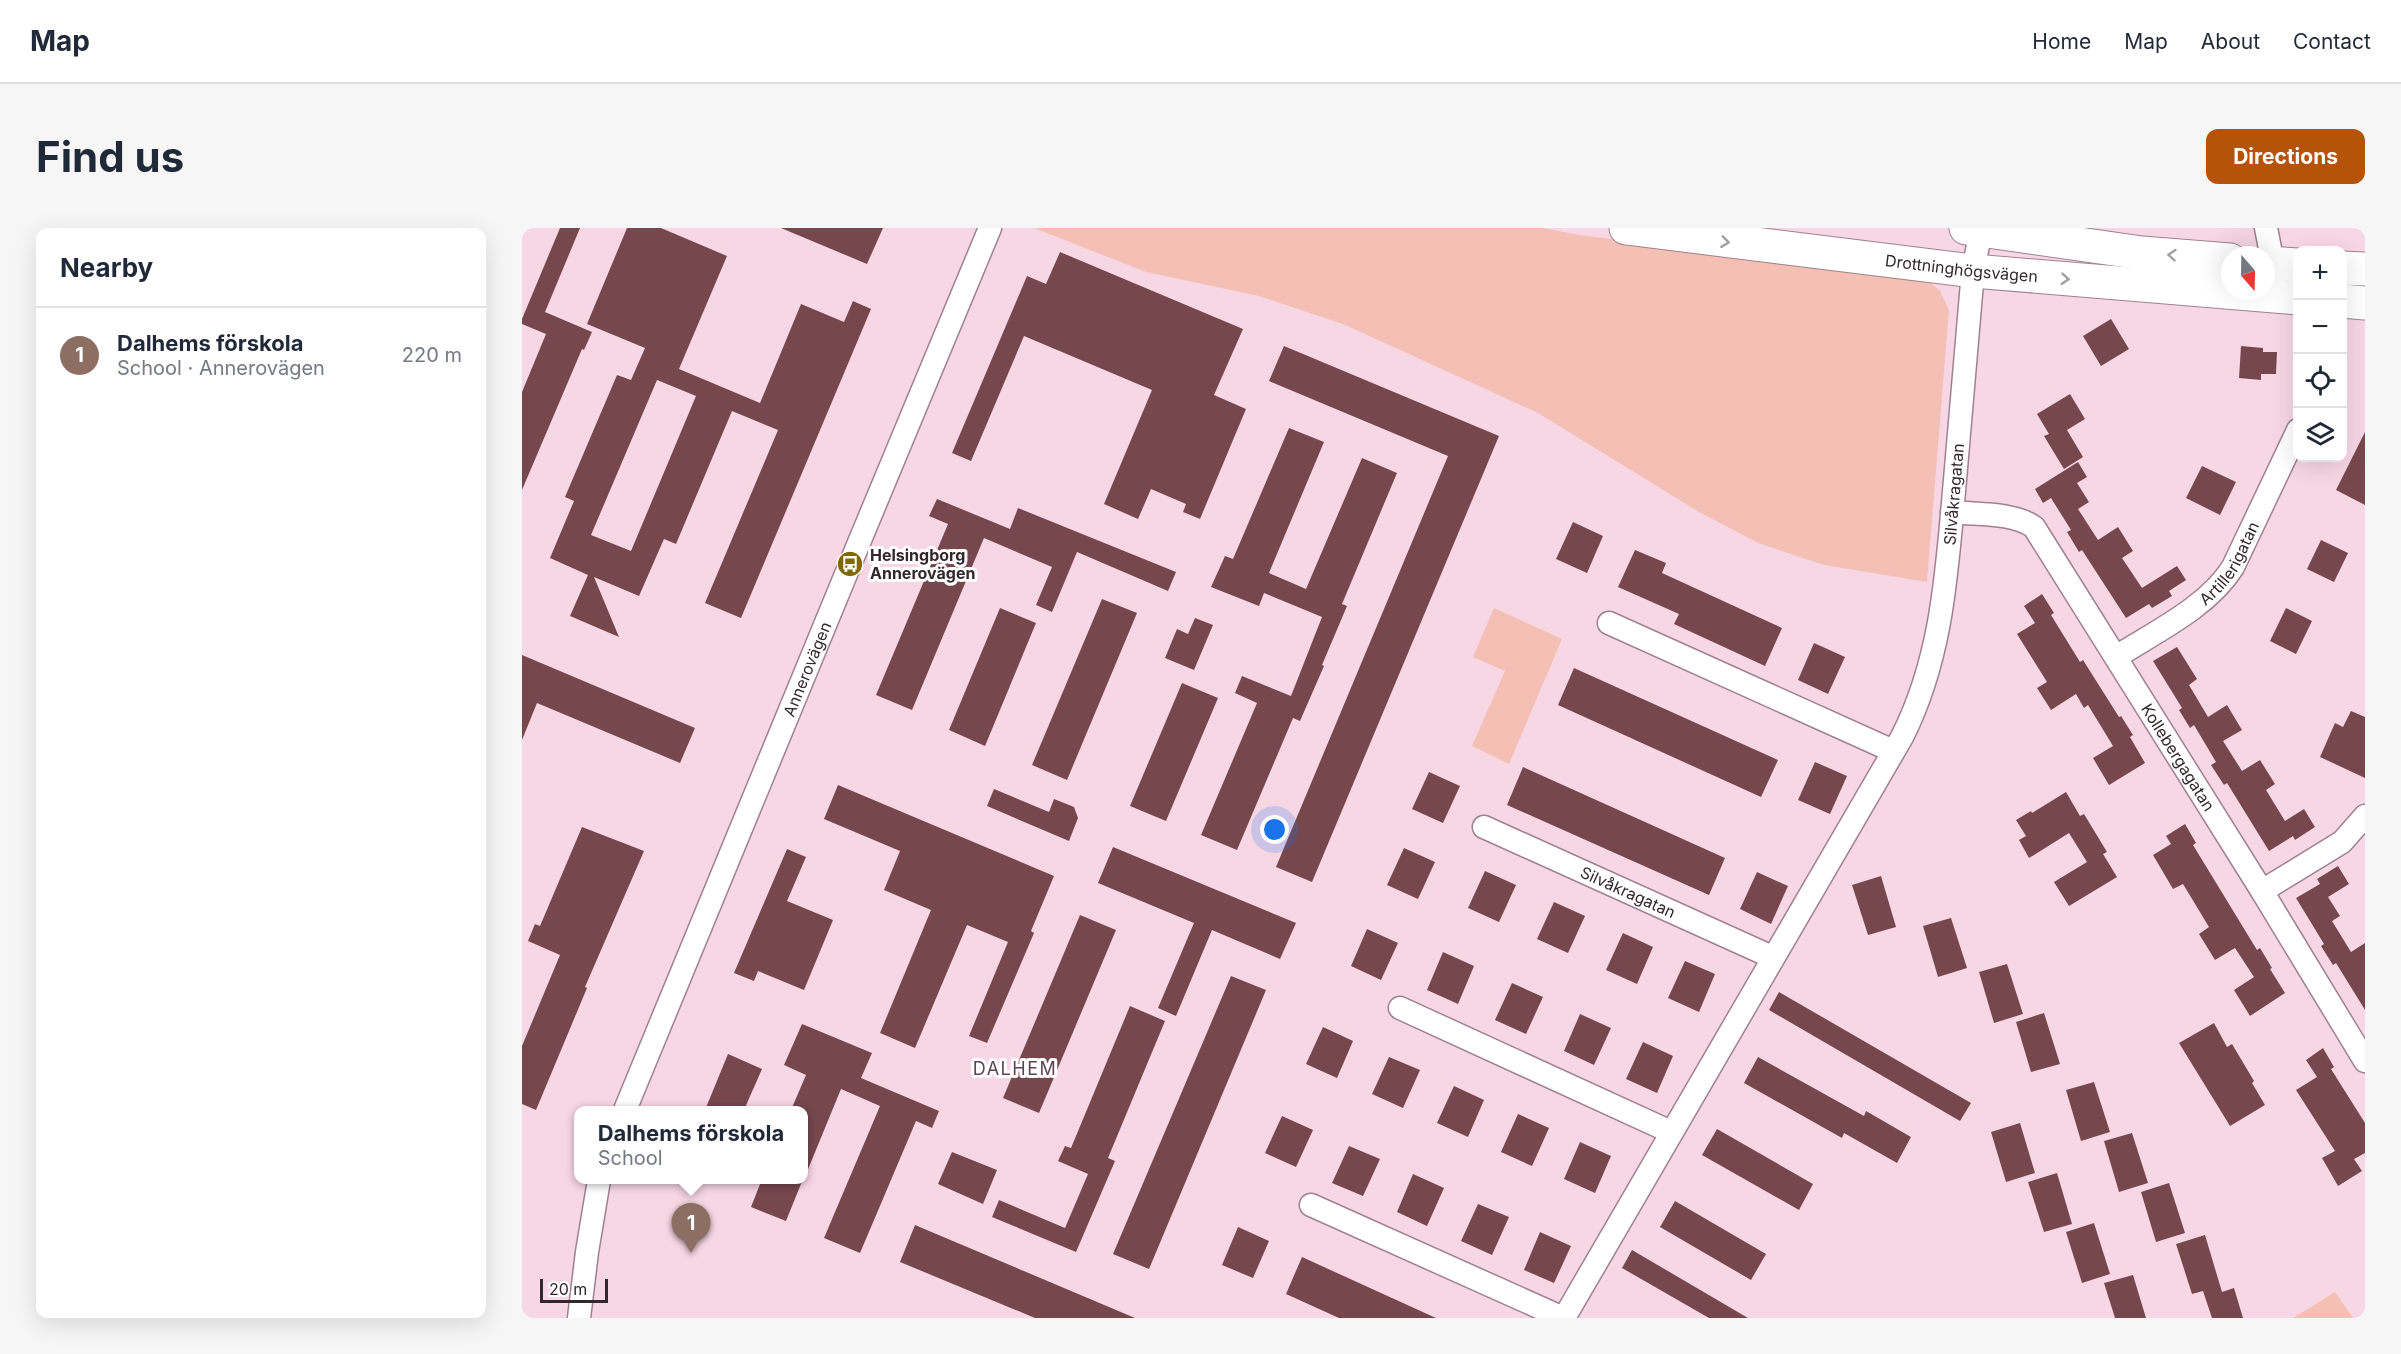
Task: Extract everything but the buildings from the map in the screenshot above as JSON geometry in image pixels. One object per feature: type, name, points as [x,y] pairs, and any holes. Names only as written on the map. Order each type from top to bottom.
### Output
[{"type":"street","name":"Annerovägen","points":[[627,1106],[745,825],[990,228]]},
{"type":"street","name":"Drottninghögsvägen","points":[[1626,228],[1973,271],[2286,297]]},
{"type":"street","points":[[2266,228],[2279,264],[2286,297]]},
{"type":"street","name":"Silvåkragatan","points":[[1311,1204],[1564,1318],[1914,713],[1933,658],[1947,567],[1973,271],[1973,229]]},
{"type":"street","points":[[1973,229],[2142,253],[2221,259]]},
{"type":"street","points":[[2347,268],[2365,269]]},
{"type":"street","points":[[2347,301],[2365,303]]},
{"type":"street","name":"Artillerigatan","points":[[2116,657],[2203,601],[2221,584],[2233,567],[2293,441]]},
{"type":"street","name":"Kollebergagatan","points":[[1952,512],[2014,518],[2026,521],[2034,527],[2262,891],[2365,1061]]},
{"type":"street","points":[[1609,623],[1893,751]]},
{"type":"street","points":[[2262,891],[2342,842],[2365,816]]},
{"type":"street","name":"Silvåkragatan","points":[[1484,827],[1772,957]]},
{"type":"street","points":[[1400,1008],[1671,1132]]},
{"type":"street","points":[[579,1318],[598,1184]]},
{"type":"shaded area","points":[[1034,228],[1543,228],[1579,235],[1923,276],[1940,291],[1949,310],[1927,582],[1824,565],[1758,543],[1699,512],[1538,413],[1343,324],[1259,296],[1146,272]]},
{"type":"shaded area","points":[[1494,608],[1562,639],[1509,764],[1472,746],[1505,671],[1473,657]]},
{"type":"shaded area","points":[[2335,1292],[2353,1318],[2293,1318]]},
{"type":"place","name":"Helsingborg Annerovägen","points":[[850,564]]},
{"type":"place","name":"Dalhems förskola","points":[[691,1253]]},
{"type":"district","name":"DALHEM","points":[[1015,1068]]}]
